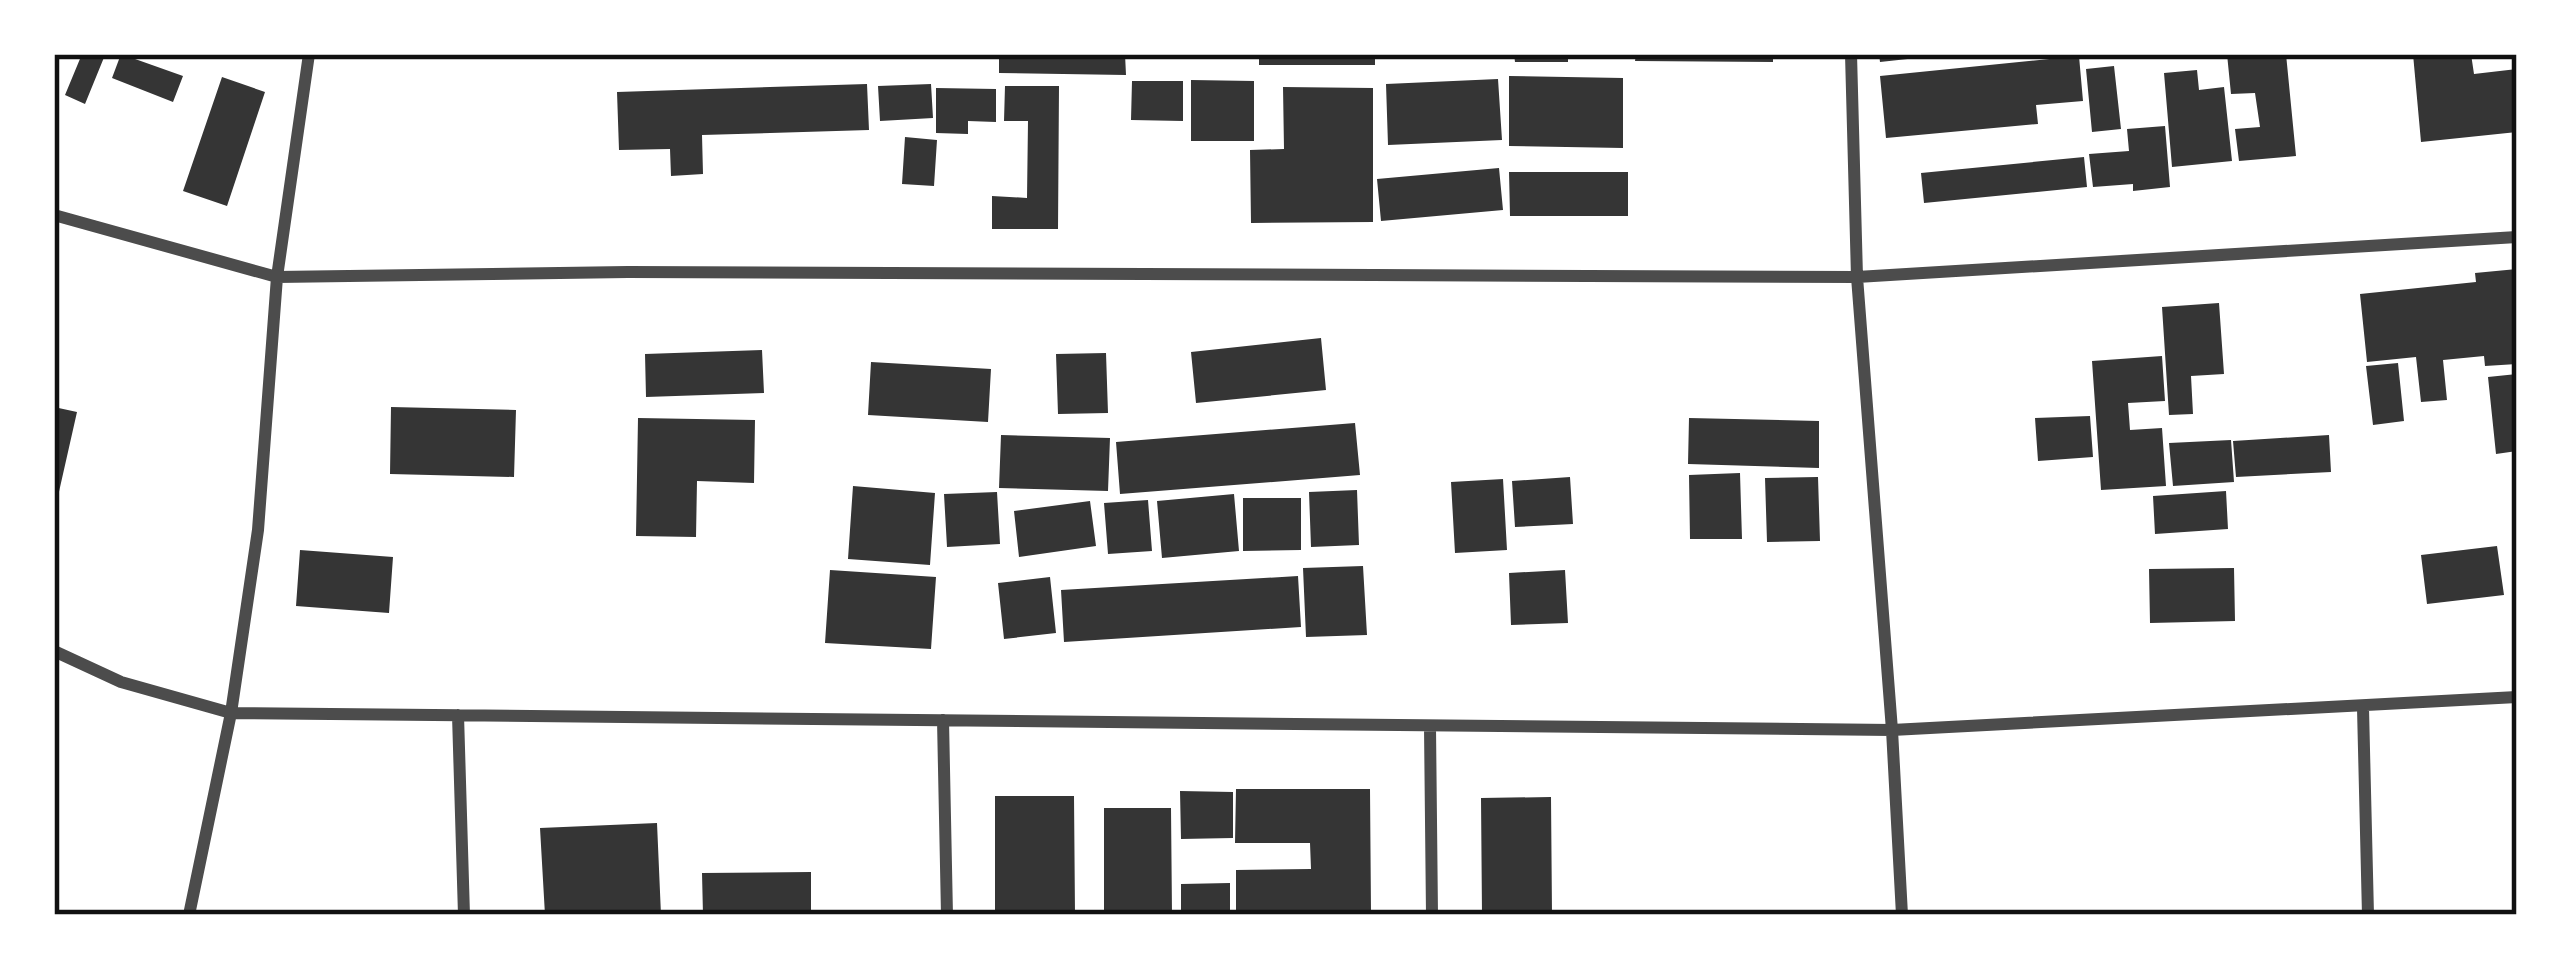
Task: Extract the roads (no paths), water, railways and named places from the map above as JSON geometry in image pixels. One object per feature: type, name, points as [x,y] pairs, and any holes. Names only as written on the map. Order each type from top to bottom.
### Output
[{"type":"street","points":[[189,915],[231,713],[258,530],[277,277],[309,54]]},
{"type":"street","points":[[1851,54],[1857,278],[1902,915]]},
{"type":"street","points":[[54,215],[277,277],[628,272],[1857,278],[2517,237]]},
{"type":"street","points":[[54,651],[121,682],[231,713],[1892,730],[2517,698]]},
{"type":"street","points":[[2363,708],[2368,915]]},
{"type":"street","points":[[458,715],[464,915]]},
{"type":"street","points":[[943,720],[947,915]]},
{"type":"street","points":[[1430,727],[1432,915]]}]
